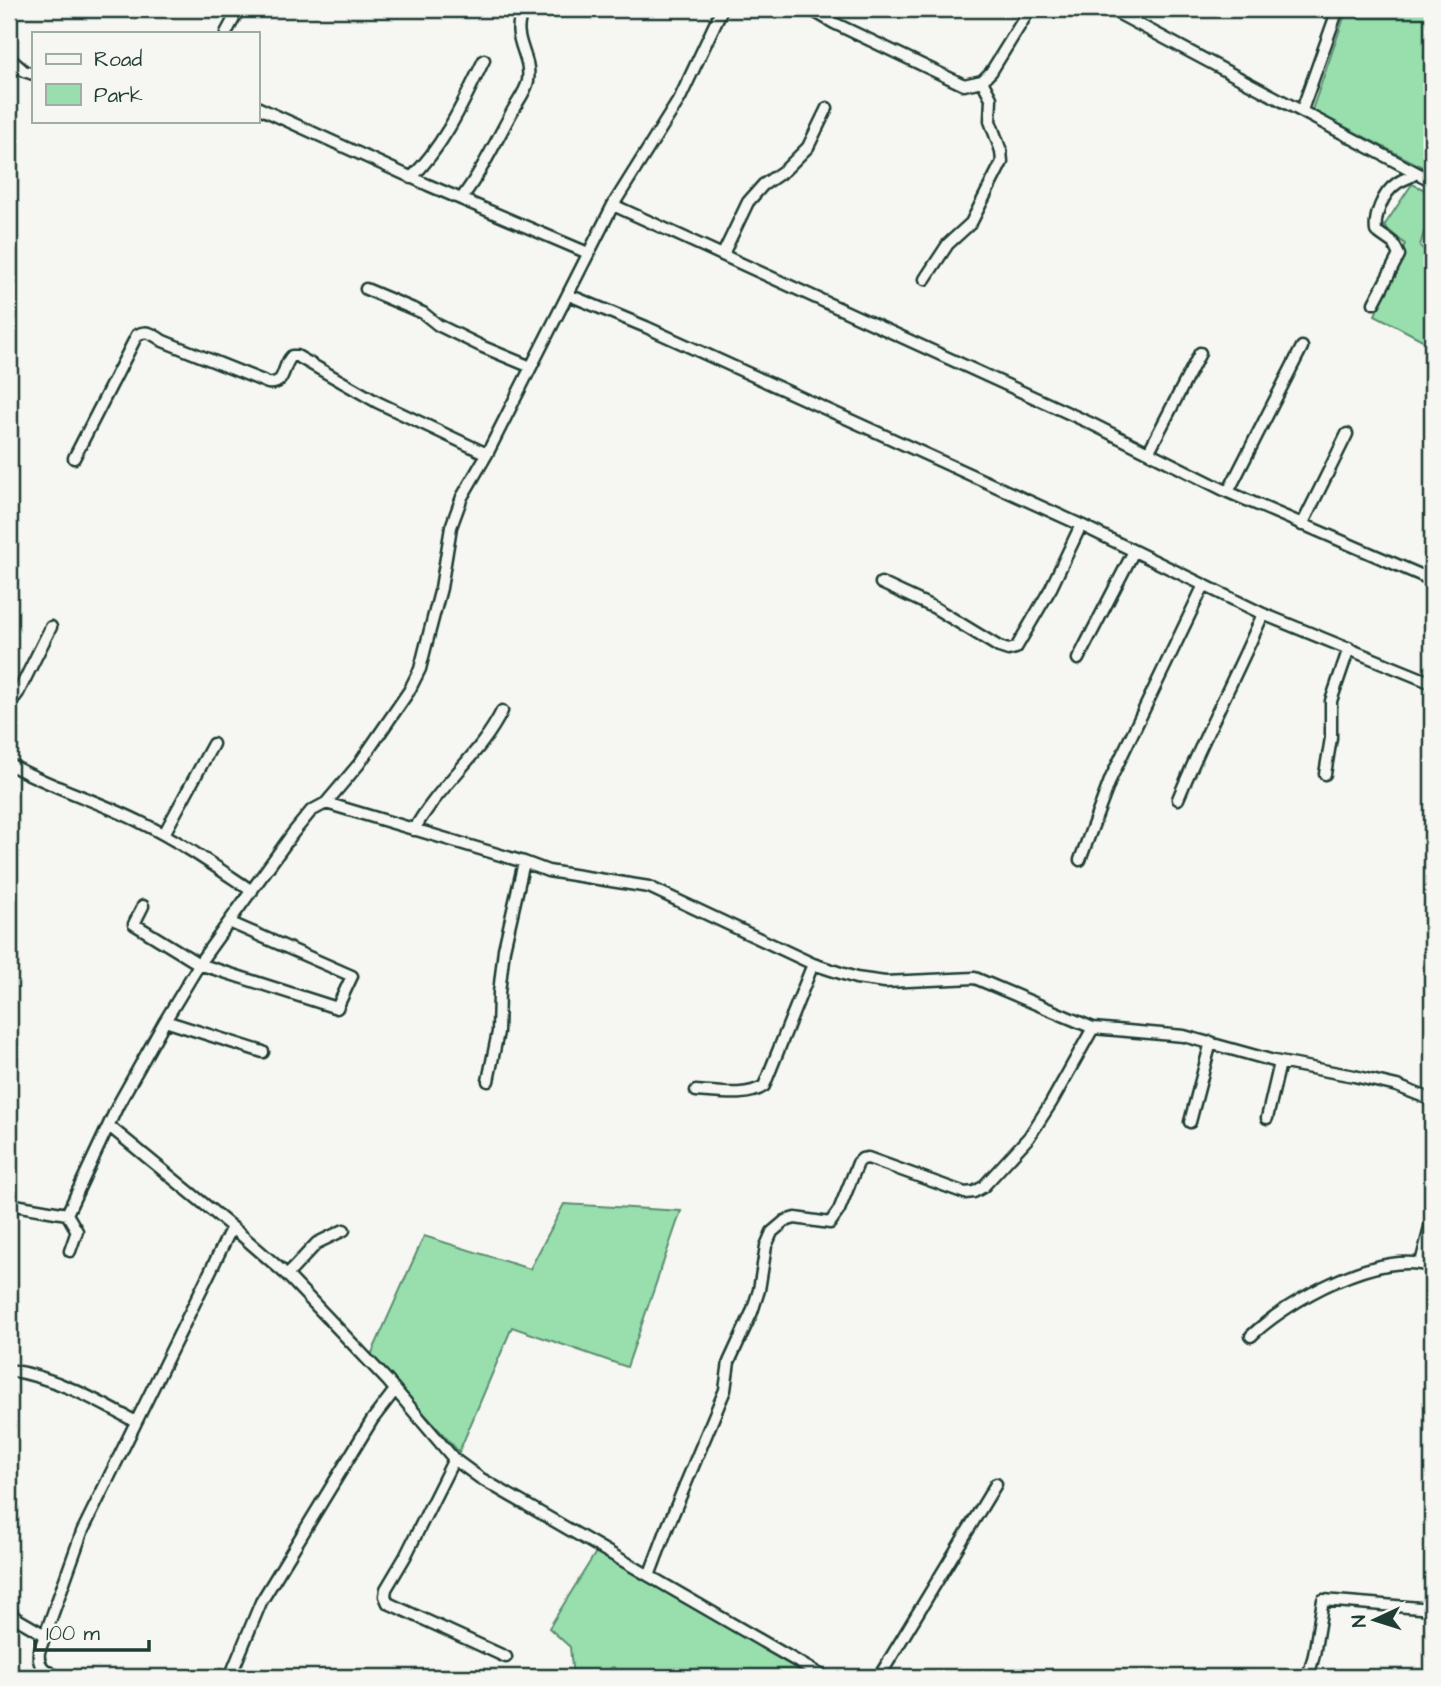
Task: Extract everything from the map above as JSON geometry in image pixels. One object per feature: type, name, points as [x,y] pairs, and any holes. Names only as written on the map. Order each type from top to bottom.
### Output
[{"type":"street","points":[[227,32],[239,9]]},
{"type":"street","points":[[461,199],[479,176],[527,85],[526,57],[517,35],[518,19],[524,9]]},
{"type":"street","points":[[67,1214],[118,1105],[164,1021],[200,964],[311,811],[326,803],[359,764],[410,691],[420,669],[441,588],[451,527],[461,497],[487,454],[613,205],[680,98],[722,9]]},
{"type":"street","points":[[810,9],[964,85],[982,81],[991,72],[1030,9]]},
{"type":"street","points":[[1110,9],[1432,181]]},
{"type":"street","points":[[1302,110],[1338,9]]},
{"type":"street","points":[[9,58],[24,71],[32,74]]},
{"type":"street","points":[[411,178],[427,162],[444,135],[484,60]]},
{"type":"street","points":[[925,278],[948,244],[971,223],[1002,162],[1001,151],[990,121],[991,98],[982,81]]},
{"type":"street","points":[[259,108],[411,178],[588,253]]},
{"type":"street","points":[[723,254],[748,202],[763,185],[785,170],[808,148],[827,108]]},
{"type":"street","points":[[1374,303],[1399,255],[1393,243],[1376,231],[1377,217],[1390,189],[1397,182],[1416,173]]},
{"type":"street","points":[[613,205],[1149,451],[1228,492],[1432,580]]},
{"type":"street","points":[[366,289],[423,313],[438,325],[531,367]]},
{"type":"street","points":[[569,295],[646,327],[1082,525],[1263,614],[1432,683]]},
{"type":"street","points":[[74,458],[137,335],[143,332],[268,383],[276,384],[281,380],[288,359],[297,356],[377,402],[487,454]]},
{"type":"street","points":[[1228,492],[1302,347]]},
{"type":"street","points":[[1149,451],[1200,354]]},
{"type":"street","points":[[1302,525],[1347,434]]},
{"type":"street","points":[[881,583],[935,608],[999,647],[1008,650],[1016,648],[1051,588],[1082,525]]},
{"type":"street","points":[[1078,659],[1134,551]]},
{"type":"street","points":[[1080,860],[1111,778],[1203,585]]},
{"type":"street","points":[[1178,799],[1263,614]]},
{"type":"street","points":[[9,705],[18,693],[51,627]]},
{"type":"street","points":[[1325,774],[1331,738],[1331,701],[1349,648]]},
{"type":"street","points":[[414,830],[436,795],[495,726],[502,711]]},
{"type":"street","points":[[164,834],[213,744]]},
{"type":"street","points":[[9,764],[44,782],[141,821],[186,846],[252,891]]},
{"type":"street","points":[[326,803],[548,871],[649,887],[813,964],[856,978],[885,982],[975,978],[1093,1028],[1184,1036],[1280,1063],[1354,1076],[1397,1087],[1432,1100]]},
{"type":"street","points":[[488,1081],[498,1031],[499,993],[505,950],[524,862]]},
{"type":"street","points":[[143,906],[134,924],[200,964],[337,1008],[352,976],[229,922]]},
{"type":"street","points":[[696,1091],[745,1092],[764,1086],[813,964]]},
{"type":"street","points":[[164,1021],[262,1052]]},
{"type":"street","points":[[649,1576],[725,1390],[729,1362],[759,1290],[766,1247],[772,1232],[785,1221],[795,1218],[830,1223],[839,1210],[862,1159],[869,1158],[965,1193],[982,1187],[1029,1138],[1093,1028]]},
{"type":"street","points":[[1190,1122],[1211,1042]]},
{"type":"street","points":[[1268,1118],[1280,1063]]},
{"type":"street","points":[[109,1126],[287,1275],[395,1390],[454,1459],[480,1478],[824,1677]]},
{"type":"street","points":[[9,1203],[67,1214],[77,1231],[70,1251]]},
{"type":"street","points":[[1421,1263],[1432,1220]]},
{"type":"street","points":[[59,1677],[46,1672],[38,1660],[82,1532],[232,1227]]},
{"type":"street","points":[[287,1275],[317,1243],[344,1230]]},
{"type":"street","points":[[1251,1336],[1292,1305],[1362,1271],[1382,1265],[1421,1263],[1432,1267]]},
{"type":"street","points":[[9,1370],[53,1381],[136,1422]]},
{"type":"street","points":[[230,1677],[261,1602],[273,1581],[372,1420],[395,1390]]},
{"type":"street","points":[[454,1459],[386,1589],[385,1596],[388,1603],[506,1657]]},
{"type":"street","points":[[879,1677],[996,1484]]},
{"type":"street","points":[[1308,1677],[1324,1600],[1432,1609]]},
{"type":"street","points":[[9,1608],[14,1617],[45,1635]]},
{"type":"green space","points":[[1347,9],[1432,9],[1432,172],[1312,110]]},
{"type":"green space","points":[[1412,184],[1432,193],[1432,215],[1429,214],[1420,246],[1432,257],[1432,345],[1375,315],[1405,244],[1384,226]]},
{"type":"green space","points":[[564,1204],[681,1211],[627,1367],[512,1327],[459,1452],[371,1355],[424,1236],[530,1269]]},
{"type":"green space","points":[[596,1552],[812,1677],[626,1677],[613,1667],[597,1677],[573,1677],[570,1647],[549,1628]]}]
